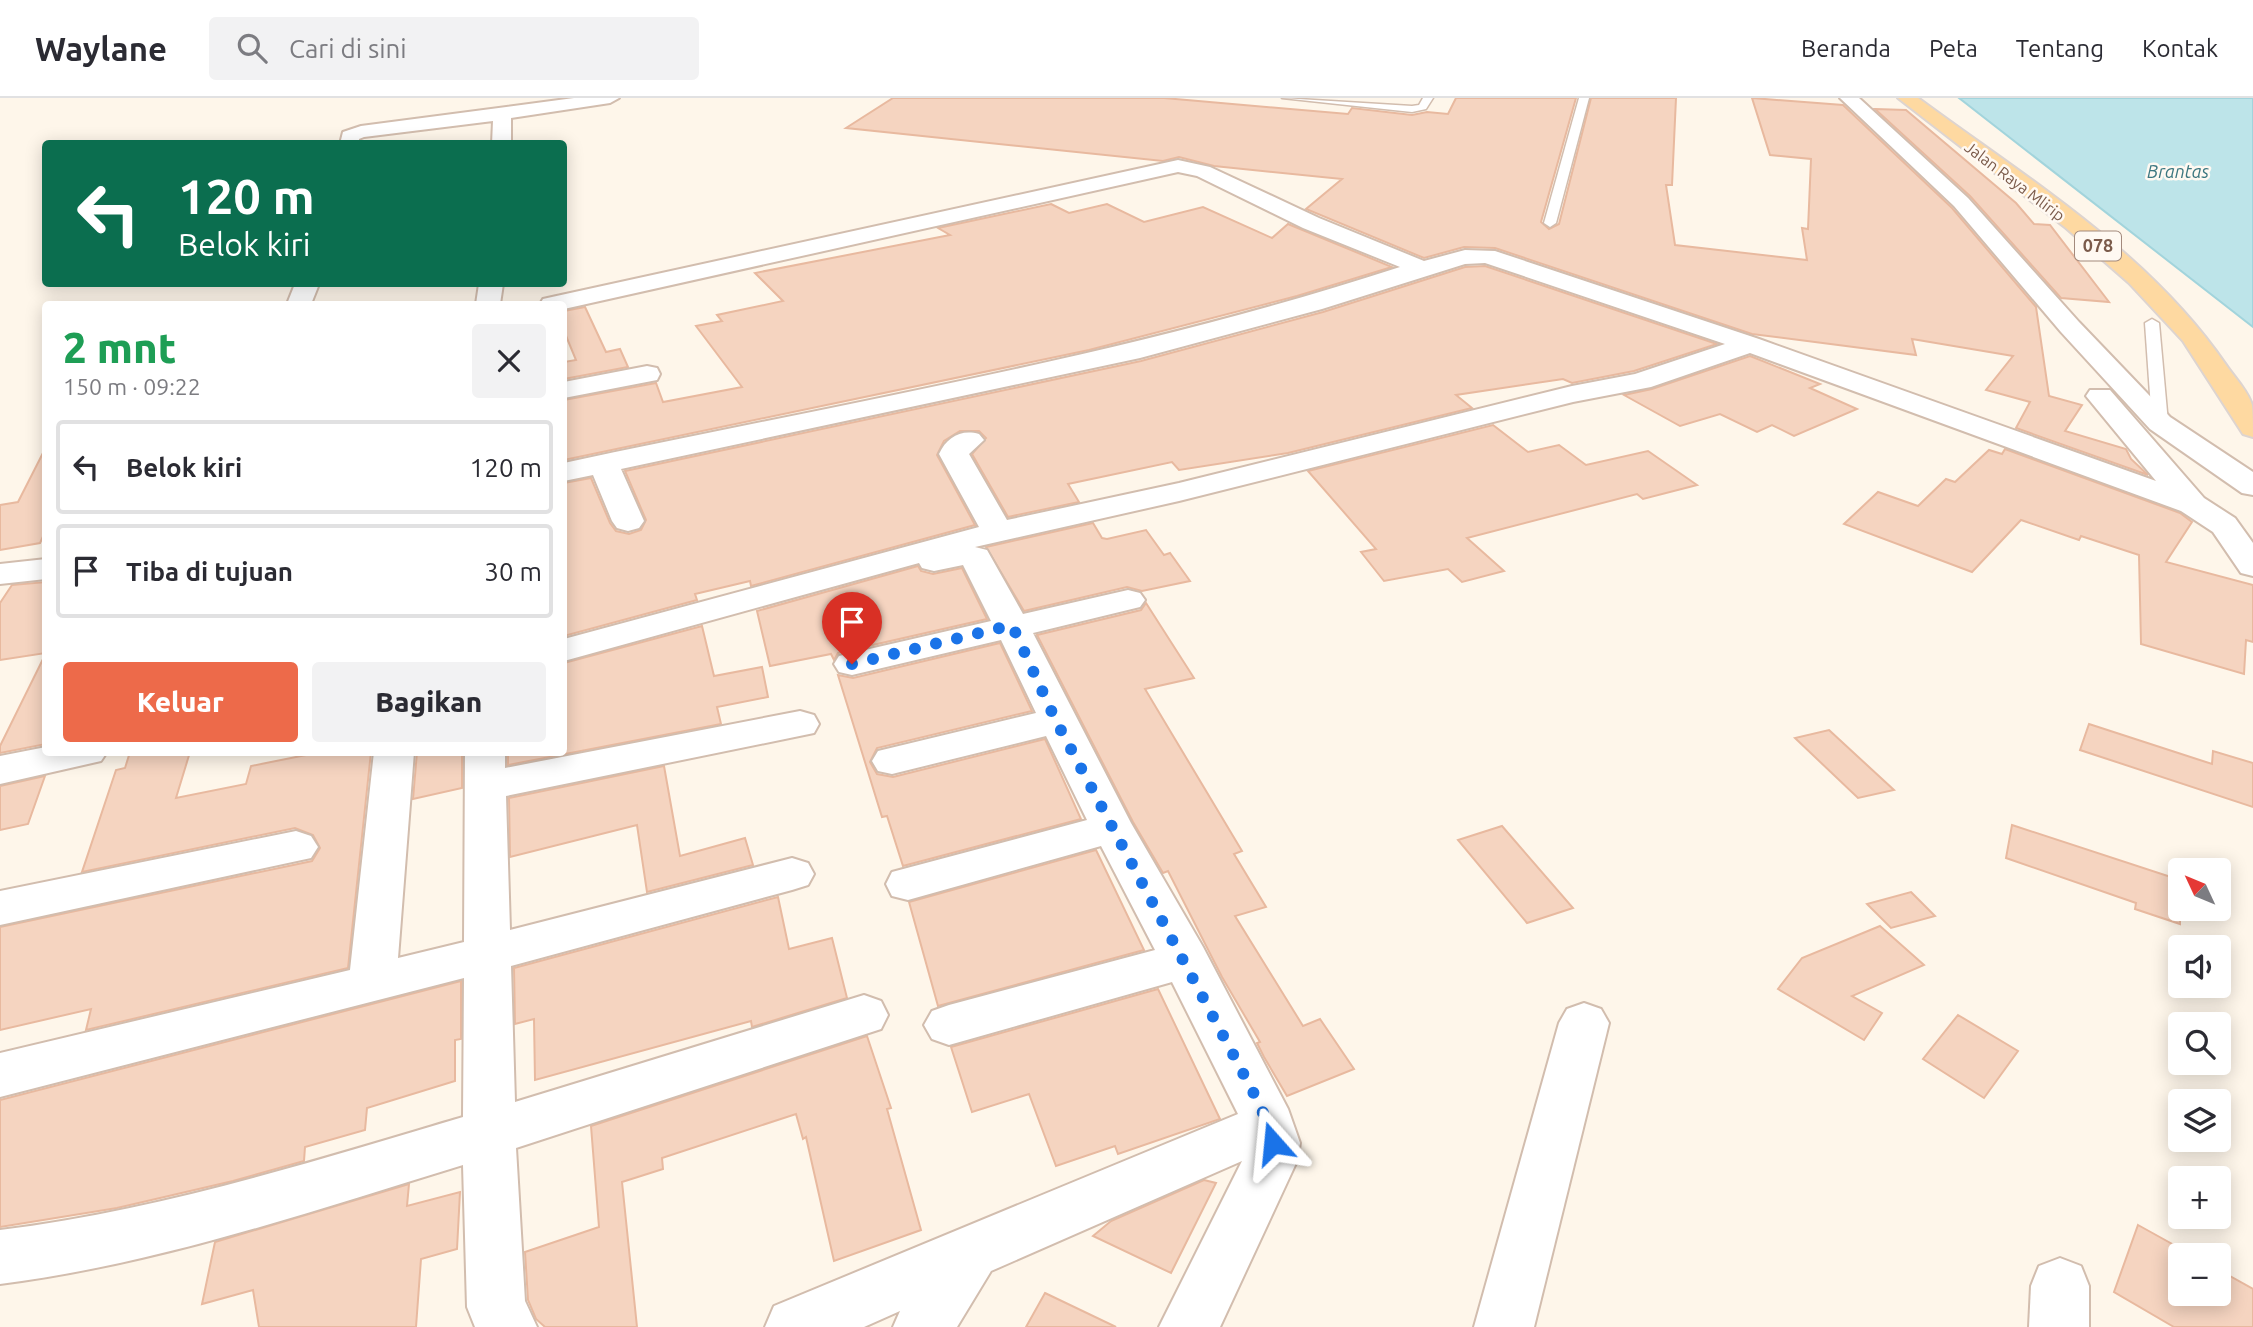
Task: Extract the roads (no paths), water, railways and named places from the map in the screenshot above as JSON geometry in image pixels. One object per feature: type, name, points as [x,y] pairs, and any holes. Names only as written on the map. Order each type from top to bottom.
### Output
[{"type":"main road","name":"Jalan Raya Mlirip","points":[[1907,98],[2075,227],[2168,308],[2200,345],[2253,428]]},
{"type":"street","points":[[350,140],[350,136],[361,132],[610,98]]},
{"type":"street","points":[[1849,98],[1961,202],[2085,344],[2160,423],[2253,486]]},
{"type":"street","points":[[501,140],[502,114]]},
{"type":"street","points":[[566,301],[1178,166],[1203,171],[1311,223],[1422,268]]},
{"type":"street","points":[[567,471],[1140,349],[1301,307],[1465,257],[1498,258],[1750,344],[2192,504],[2224,525],[2253,566]]},
{"type":"street","points":[[567,649],[973,543],[1572,394],[1622,386],[1750,344]]},
{"type":"street","points":[[2085,344],[2074,355],[2073,364],[2192,504]]},
{"type":"street","points":[[567,389],[647,374]]},
{"type":"street","points":[[969,440],[957,447],[954,454],[973,543]]},
{"type":"street","points":[[604,464],[628,521]]},
{"type":"street","points":[[900,567],[973,543]]},
{"type":"street","points":[[973,543],[960,555],[975,557],[1012,625],[1056,721],[1186,960],[1269,1125],[1273,1143],[1270,1161],[1189,1327]]},
{"type":"street","points":[[0,574],[42,569]]},
{"type":"street","points":[[852,664],[1128,600]]},
{"type":"street","points":[[892,761],[1056,721]]},
{"type":"street","points":[[507,1327],[496,1307],[489,1136],[485,769],[800,723]]},
{"type":"street","points":[[0,770],[68,756]]},
{"type":"street","points":[[372,984],[394,756]]},
{"type":"street","points":[[908,884],[1112,828]]},
{"type":"street","points":[[0,908],[296,847]]},
{"type":"street","points":[[0,1075],[372,984],[793,874]]},
{"type":"street","points":[[949,1025],[1186,960]]},
{"type":"street","points":[[0,1256],[74,1247],[138,1233],[489,1136],[864,1015]]},
{"type":"street","points":[[1504,1327],[1584,1023]]},
{"type":"street","points":[[795,1327],[1269,1125]]},
{"type":"street","points":[[923,1327],[971,1252]]},
{"type":"lane","points":[[1287,98],[1412,109],[1423,107],[1428,98]]},
{"type":"lane","points":[[1550,223],[1584,98]]},
{"type":"lane","points":[[2152,323],[2160,423]]},
{"type":"water","name":"Brantas","points":[[1959,98],[2253,98],[2253,327]]}]
